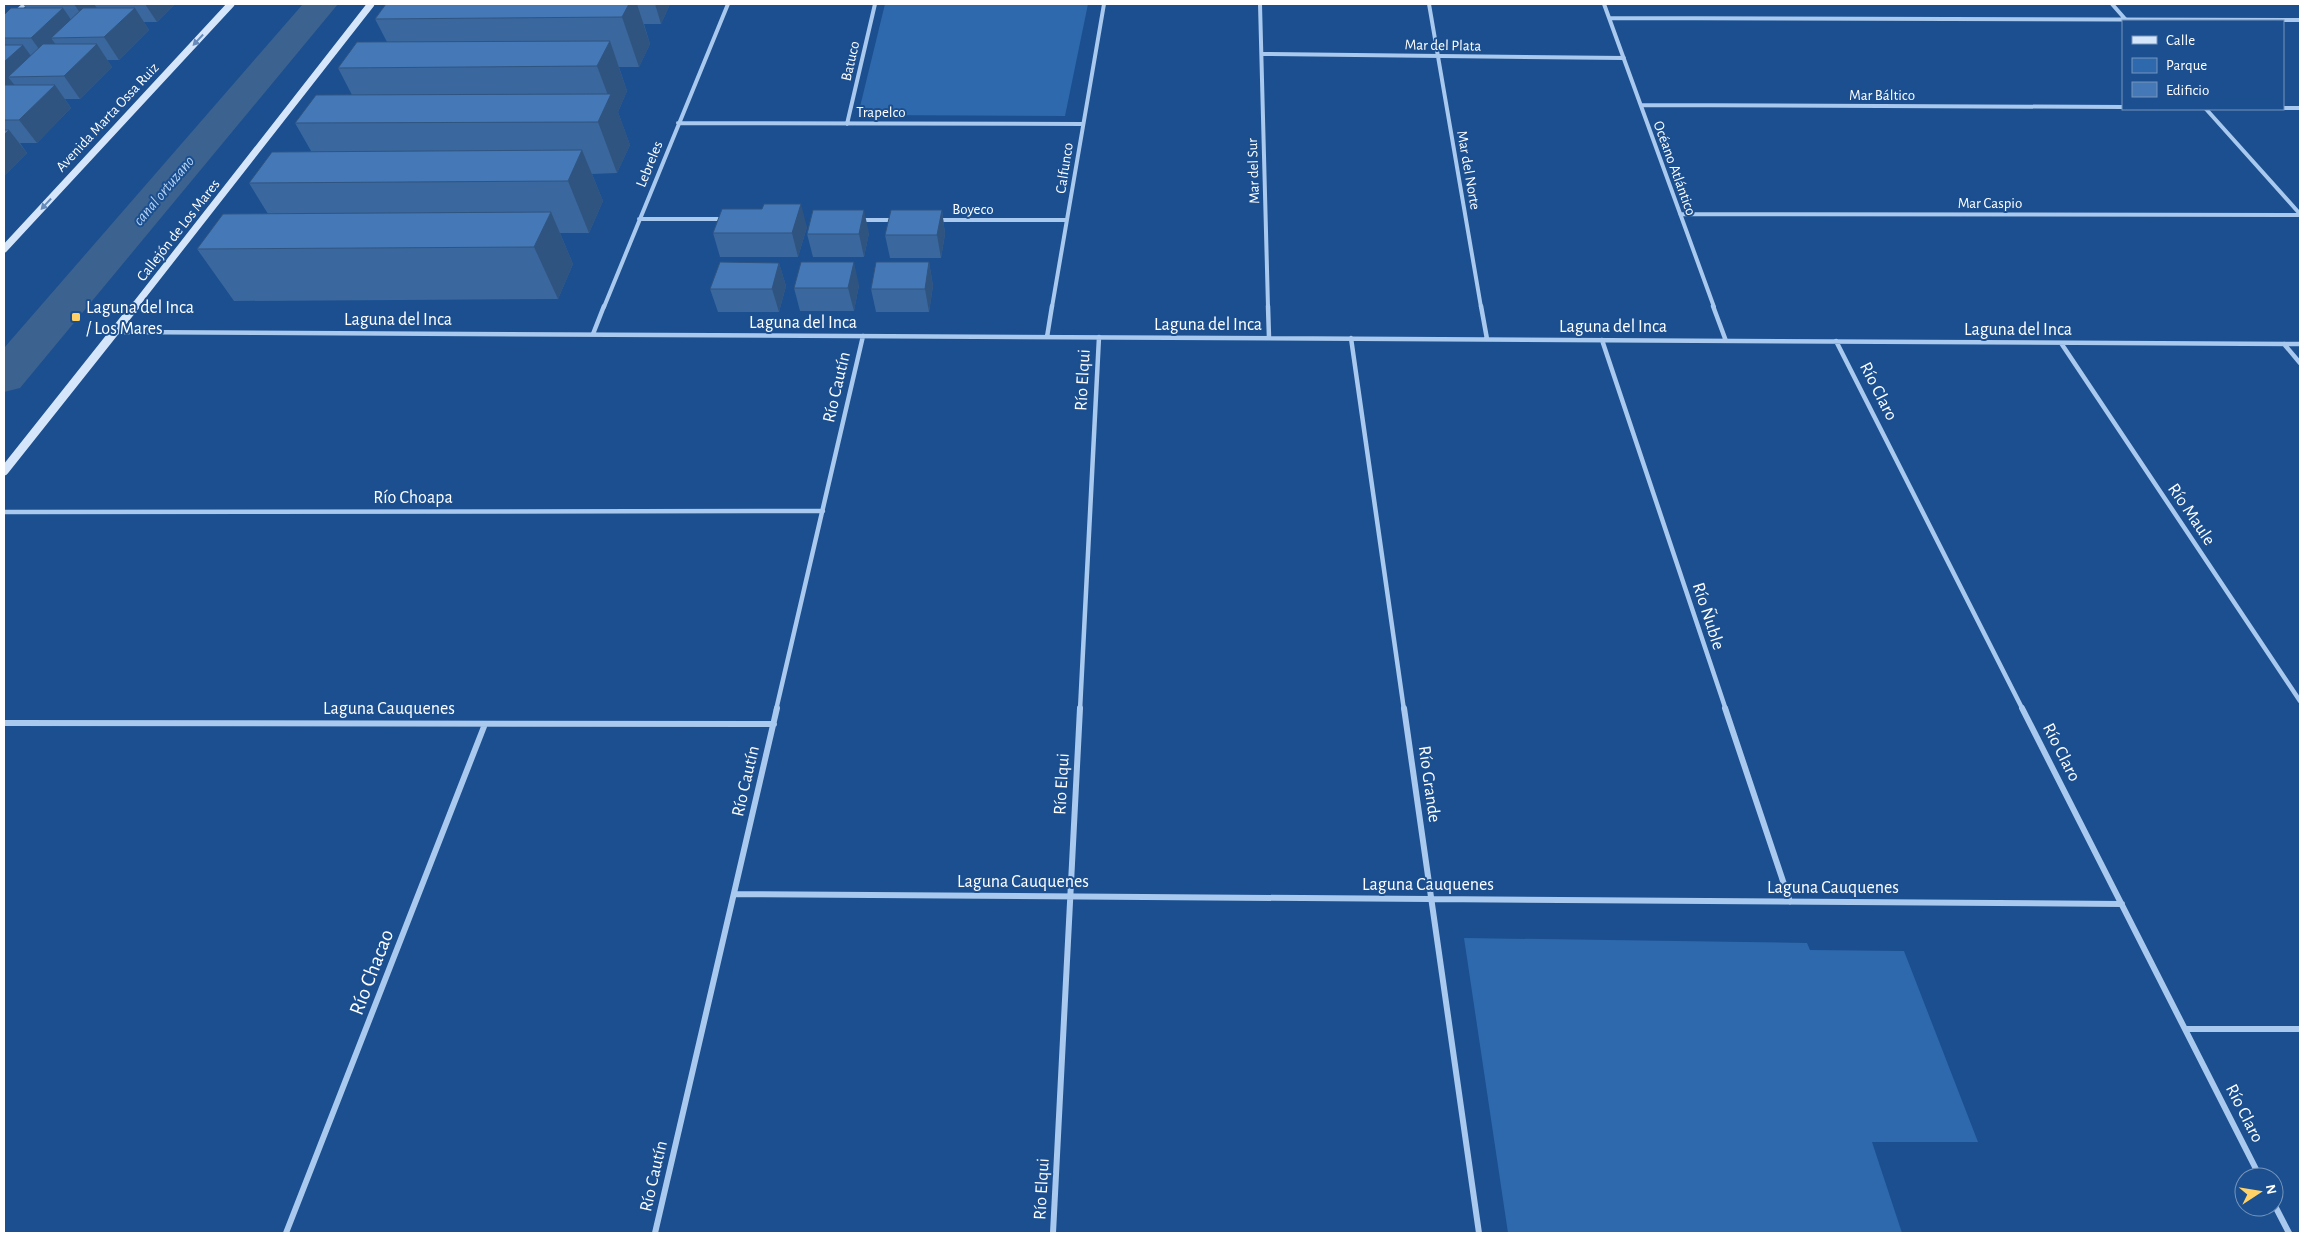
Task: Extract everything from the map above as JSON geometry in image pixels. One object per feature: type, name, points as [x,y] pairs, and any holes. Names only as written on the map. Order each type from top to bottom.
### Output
[{"type":"street","points":[[11,16],[26,4]]},
{"type":"street","name":"Avenida Marta Ossa Ruiz","points":[[4,249],[231,4]]},
{"type":"street","name":"Callejón de Los Mares","points":[[4,472],[116,332],[370,4]]},
{"type":"street","name":"Lebreles","points":[[593,334],[728,4]]},
{"type":"street","name":"Batuco","points":[[846,124],[875,4]]},
{"type":"street","name":"Calfunco","points":[[1047,337],[1104,4]]},
{"type":"street","name":"Mar del Sur","points":[[1260,4],[1269,338]]},
{"type":"street","name":"Mar del Norte","points":[[1429,4],[1487,339]]},
{"type":"street","name":"Océano Atlántico","points":[[1604,4],[1726,340]]},
{"type":"street","points":[[2112,4],[2126,20]]},
{"type":"street","points":[[1609,18],[2300,20]]},
{"type":"street","name":"Mar del Plata","points":[[1262,54],[1624,58]]},
{"type":"street","name":"Mar Báltico","points":[[1641,105],[2122,107]]},
{"type":"street","points":[[2284,108],[2300,108]]},
{"type":"street","points":[[2207,110],[2300,214]]},
{"type":"street","name":"Trapelco","points":[[678,123],[1083,124]]},
{"type":"street","name":"Mar Caspio","points":[[1680,214],[2300,214]]},
{"type":"street","points":[[639,219],[728,219]]},
{"type":"street","points":[[858,220],[898,220]]},
{"type":"street","name":"Boyeco","points":[[928,220],[1067,220]]},
{"type":"street","name":"Laguna del Inca","points":[[116,332],[2300,344]]},
{"type":"street","name":"Río Cautín","points":[[655,1233],[864,336]]},
{"type":"street","name":"Río Elqui","points":[[1053,1233],[1099,337]]},
{"type":"street","name":"Río Grande","points":[[1351,338],[1479,1233]]},
{"type":"street","name":"Río Ñuble","points":[[1602,340],[1790,902]]},
{"type":"street","name":"Río Claro","points":[[1836,341],[2255,1167]]},
{"type":"street","name":"Río Maule","points":[[2061,343],[2300,701]]},
{"type":"street","points":[[2284,344],[2300,363]]},
{"type":"street","name":"Río Choapa","points":[[4,512],[823,510]]},
{"type":"street","name":"Laguna Cauquenes","points":[[4,723],[774,724]]},
{"type":"street","name":"Río Chacao","points":[[286,1233],[486,724]]},
{"type":"street","name":"Laguna Cauquenes","points":[[734,894],[2122,904]]},
{"type":"street","points":[[2186,1029],[2300,1029]]},
{"type":"street","points":[[2281,1217],[2289,1233]]},
{"type":"green space","points":[[885,4],[1088,4],[1065,116],[858,115]]},
{"type":"green space","points":[[1464,938],[1807,943],[1810,950],[1904,951],[1978,1142],[1872,1142],[1902,1233],[1508,1233]]},
{"type":"building","points":[[386,4],[629,4],[622,17],[375,19]]},
{"type":"building","points":[[11,8],[63,8],[31,38],[4,38],[4,15]]},
{"type":"building","points":[[83,8],[135,8],[104,37],[51,38]]},
{"type":"building","points":[[610,41],[597,66],[338,68],[357,42]]},
{"type":"building","points":[[43,44],[97,44],[64,76],[8,77]]},
{"type":"building","points":[[4,45],[23,45],[4,62]]},
{"type":"building","points":[[4,85],[55,85],[19,120],[4,120]]},
{"type":"building","points":[[611,94],[598,122],[295,123],[316,95]]},
{"type":"building","points":[[582,150],[568,181],[249,183],[272,152]]},
{"type":"building","points":[[764,204],[801,204],[792,233],[713,233],[722,209],[762,209]]},
{"type":"building","points":[[813,210],[864,210],[859,234],[807,234]]},
{"type":"building","points":[[891,210],[942,210],[937,235],[885,235]]},
{"type":"building","points":[[551,212],[534,247],[197,249],[223,214]]},
{"type":"building","points":[[720,262],[779,263],[772,289],[710,289]]},
{"type":"building","points":[[801,262],[854,262],[848,288],[794,288]]},
{"type":"building","points":[[876,262],[929,262],[925,289],[871,289]]},
{"type":"waterway","name":"canal ortuzano","points":[[4,377],[321,4]]},
{"type":"place","name":"Laguna del Inca / Los Mares","points":[[76,317]]}]
